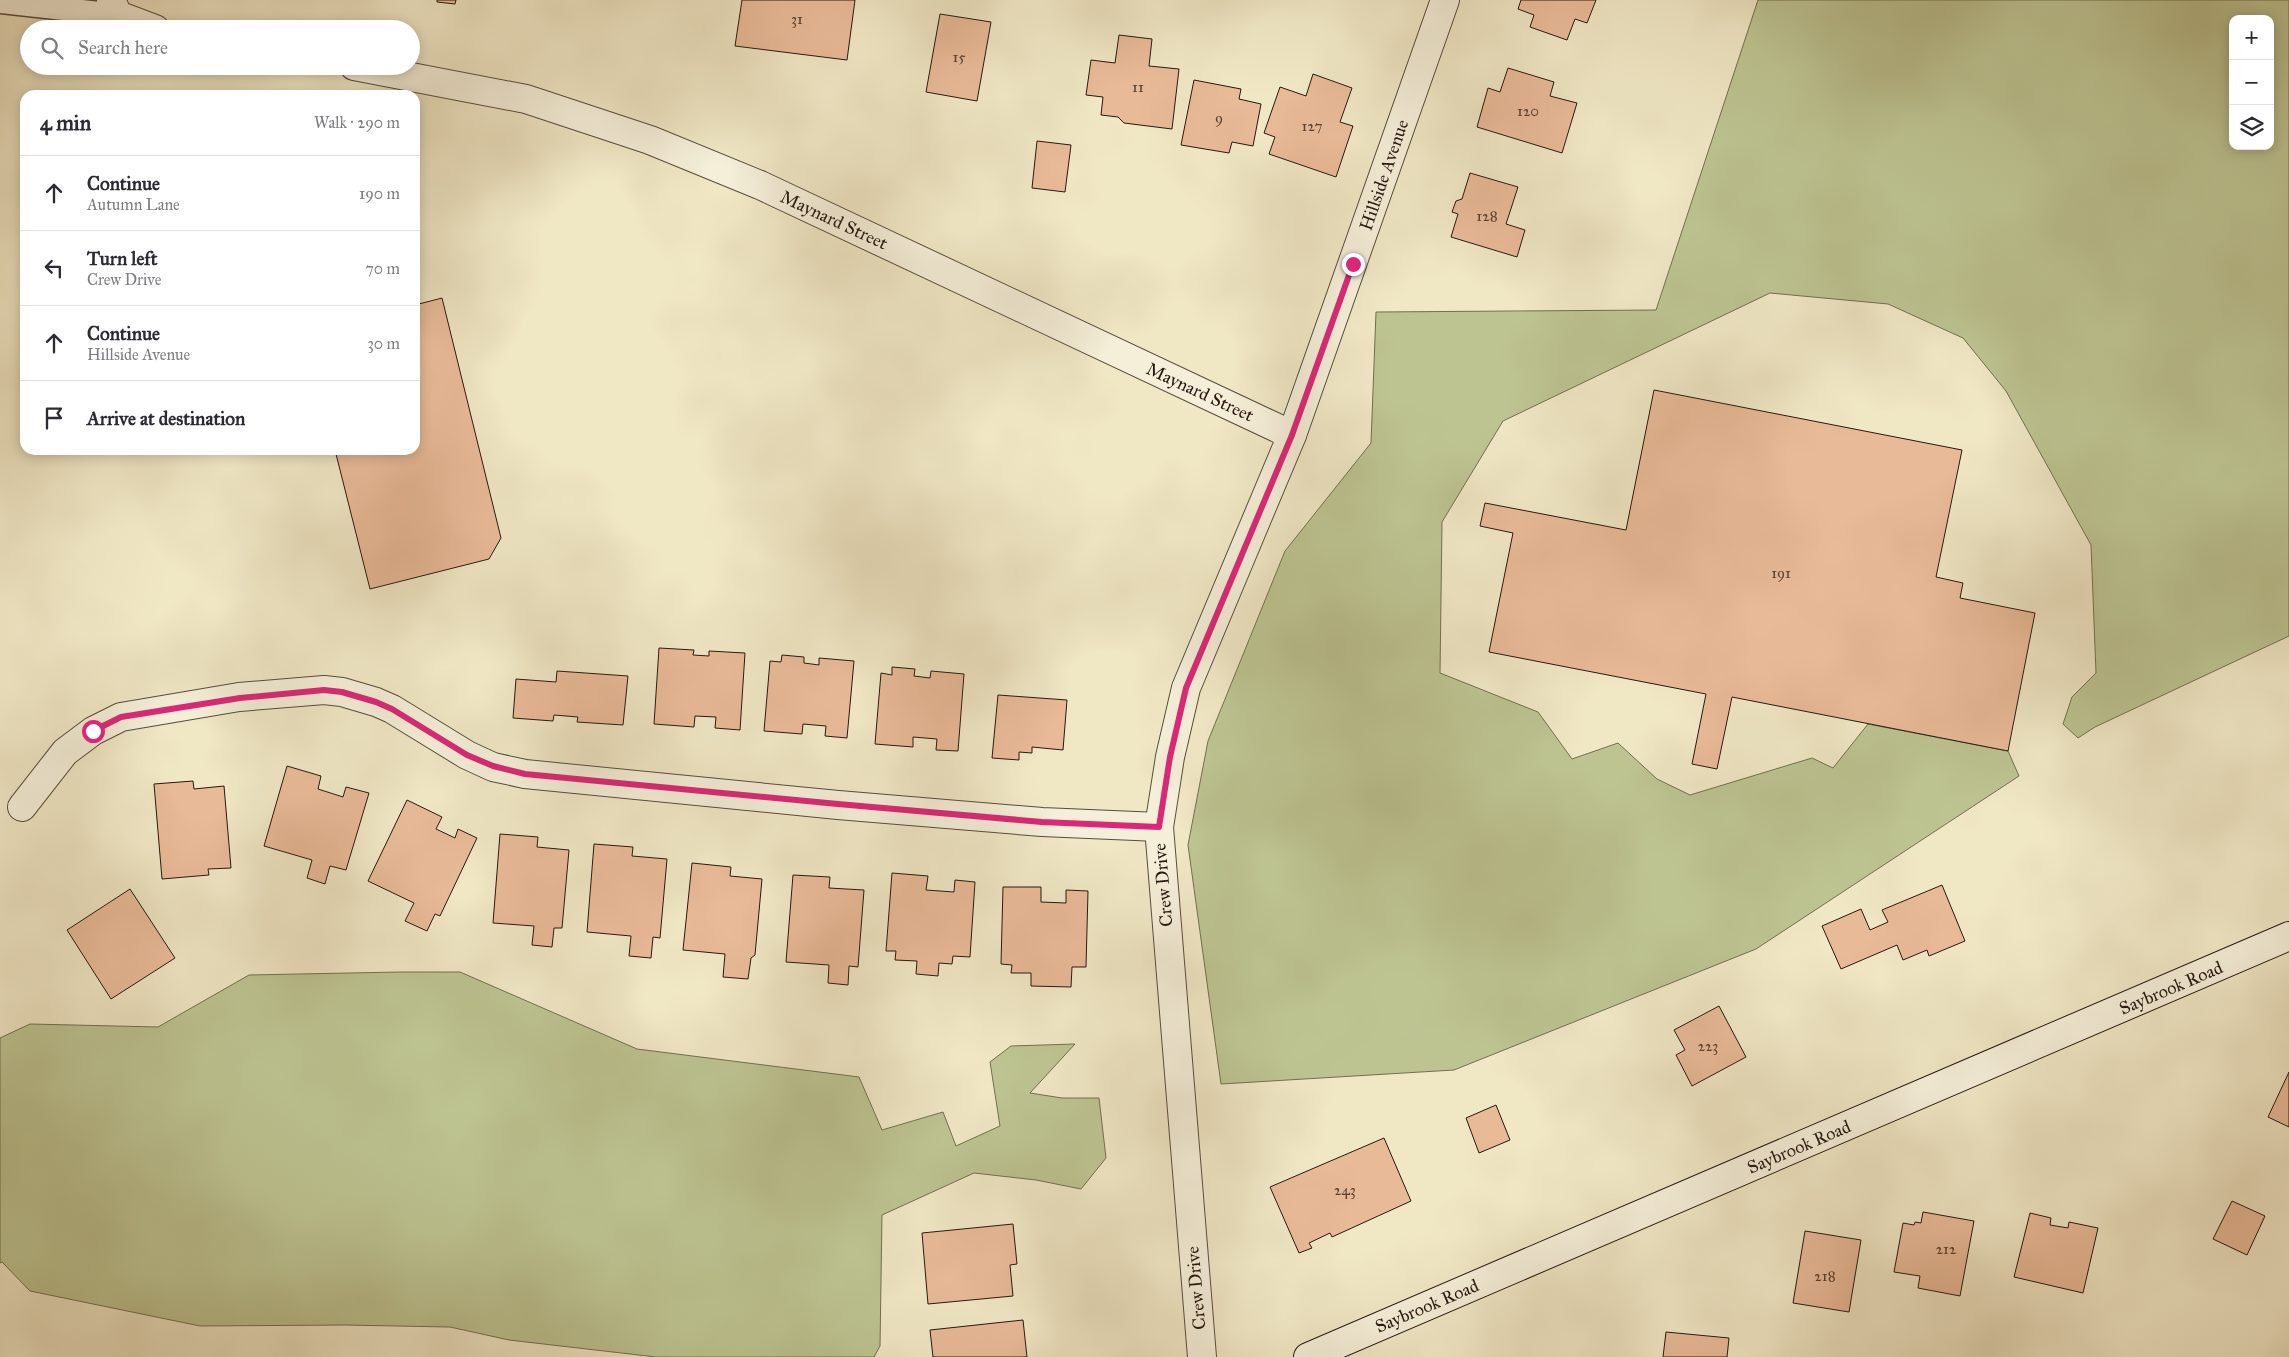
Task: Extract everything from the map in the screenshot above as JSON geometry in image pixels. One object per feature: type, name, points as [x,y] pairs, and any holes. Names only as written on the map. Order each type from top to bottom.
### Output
[{"type":"street","name":"Hillside Avenue","points":[[1292,435],[1445,0]]},
{"type":"street","points":[[114,7],[138,20]]},
{"type":"street","name":"Maynard Street","points":[[402,75],[526,98],[650,140],[760,186],[1292,435]]},
{"type":"street","name":"Crew Drive","points":[[1202,1357],[1159,827],[1170,757],[1186,688],[1292,435]]},
{"type":"street","points":[[22,807],[64,752],[93,731],[121,717],[240,698],[324,690],[342,692],[376,702],[392,709],[467,755],[493,766],[525,774],[1042,822],[1159,827]]},
{"type":"street","name":"Saybrook Road","points":[[1308,1357],[2289,936]]},
{"type":"lane","points":[[0,2],[114,7]]},
{"type":"green space","points":[[1758,0],[2289,0],[2289,636],[2095,727],[2078,738],[2063,724],[2072,697],[2096,673],[2091,545],[2006,391],[1963,338],[1888,304],[1770,293],[1503,421],[1442,522],[1440,673],[1538,712],[1572,759],[1618,743],[1657,779],[1690,795],[1812,758],[1833,768],[1868,724],[2008,751],[2019,776],[1756,949],[1454,1070],[1221,1084],[1188,845],[1208,741],[1285,551],[1371,443],[1376,312],[1656,310]]},
{"type":"green space","points":[[460,972],[637,1049],[859,1077],[882,1130],[943,1112],[956,1146],[1000,1126],[990,1062],[1011,1046],[1075,1044],[1030,1093],[1062,1098],[1099,1098],[1106,1158],[1081,1189],[1036,1180],[974,1173],[882,1215],[880,1346],[874,1357],[656,1357],[509,1340],[450,1327],[344,1325],[200,1326],[30,1291],[2,1262],[0,1263],[0,1038],[30,1024],[158,1027],[249,975]]},
{"type":"building","points":[[437,0],[456,0],[455,4],[437,2]]},
{"type":"building","points":[[742,0],[855,0],[847,60],[735,46]]},
{"type":"building","points":[[1521,0],[1596,0],[1587,23],[1575,19],[1567,40],[1530,27],[1534,15],[1518,9]]},
{"type":"building","points":[[940,14],[991,22],[977,101],[926,92]]},
{"type":"building","points":[[1119,35],[1152,39],[1149,66],[1179,69],[1172,129],[1124,123],[1118,117],[1101,115],[1103,97],[1086,95],[1091,60],[1115,63]]},
{"type":"building","points":[[1508,68],[1554,82],[1550,96],[1577,103],[1562,153],[1477,127],[1488,88],[1500,92]]},
{"type":"building","points":[[1313,74],[1352,88],[1340,122],[1353,126],[1336,177],[1269,154],[1275,137],[1264,133],[1280,87],[1306,96]]},
{"type":"building","points":[[1194,80],[1241,89],[1239,99],[1261,104],[1253,146],[1232,142],[1229,153],[1181,145]]},
{"type":"building","points":[[1037,141],[1071,145],[1065,192],[1032,188]]},
{"type":"building","points":[[1470,173],[1518,187],[1506,224],[1525,230],[1517,257],[1451,237],[1458,214],[1452,212],[1456,201],[1462,199]]},
{"type":"building","points":[[442,298],[501,538],[489,559],[370,589],[336,455],[420,455],[420,304]]},
{"type":"building","points":[[1654,390],[1962,450],[1936,577],[1963,583],[1960,598],[2035,613],[2008,751],[1732,697],[1717,769],[1692,764],[1706,694],[1489,652],[1513,533],[1480,526],[1485,503],[1626,530]]},
{"type":"building","points":[[659,648],[694,650],[693,655],[709,656],[709,651],[745,653],[740,730],[715,728],[716,717],[695,716],[694,727],[654,724]]},
{"type":"building","points":[[782,655],[804,657],[804,663],[819,665],[819,658],[854,661],[847,738],[825,736],[826,726],[803,724],[802,734],[764,731],[770,661],[781,662]]},
{"type":"building","points":[[892,667],[915,669],[914,676],[930,678],[931,671],[964,674],[958,751],[936,750],[937,739],[913,737],[913,747],[875,744],[881,673],[892,675]]},
{"type":"building","points":[[557,671],[628,676],[623,725],[577,722],[578,717],[554,715],[553,721],[513,718],[516,679],[556,682]]},
{"type":"building","points":[[998,695],[1067,700],[1063,750],[1032,747],[1032,753],[1019,752],[1019,760],[992,758]]},
{"type":"building","points":[[287,766],[321,776],[318,789],[343,797],[346,787],[369,793],[346,870],[330,866],[325,884],[307,878],[312,860],[264,846]]},
{"type":"building","points":[[193,781],[194,789],[224,786],[231,868],[208,869],[209,875],[162,879],[154,784]]},
{"type":"building","points":[[407,800],[442,817],[436,829],[455,838],[458,829],[477,838],[440,916],[435,914],[427,931],[405,921],[414,903],[368,881]]},
{"type":"building","points":[[500,834],[538,837],[537,847],[569,850],[562,928],[554,928],[552,947],[532,945],[534,926],[493,923]]},
{"type":"building","points":[[594,844],[633,847],[632,856],[667,859],[660,938],[653,937],[651,958],[629,956],[631,936],[587,932]]},
{"type":"building","points":[[692,863],[731,867],[730,876],[762,879],[755,955],[751,958],[748,979],[723,977],[725,954],[683,950]]},
{"type":"building","points":[[892,873],[928,876],[926,890],[954,892],[955,880],[975,882],[970,957],[953,956],[952,964],[939,963],[938,976],[916,974],[917,961],[895,960],[896,951],[886,951]]},
{"type":"building","points":[[793,875],[830,877],[829,888],[864,890],[858,967],[849,966],[848,985],[828,983],[829,965],[786,962]]},
{"type":"building","points":[[1942,885],[1965,941],[1929,956],[1927,950],[1903,960],[1897,945],[1841,969],[1822,926],[1861,909],[1870,930],[1888,922],[1882,910]]},
{"type":"building","points":[[1003,887],[1041,887],[1041,902],[1066,903],[1066,890],[1088,891],[1086,967],[1072,967],[1071,987],[1031,986],[1031,973],[1011,973],[1012,965],[1001,964]]},
{"type":"building","points":[[130,889],[175,958],[111,999],[67,930]]},
{"type":"building","points":[[1719,1006],[1746,1057],[1692,1086],[1676,1055],[1685,1050],[1674,1030]]},
{"type":"building","points":[[2289,1072],[2289,1127],[2268,1117]]},
{"type":"building","points":[[1496,1105],[1510,1140],[1479,1153],[1466,1118]]},
{"type":"building","points":[[1384,1138],[1411,1201],[1332,1237],[1330,1233],[1309,1243],[1312,1248],[1299,1253],[1270,1187]]},
{"type":"building","points":[[2232,1201],[2265,1216],[2247,1255],[2213,1239]]},
{"type":"building","points":[[1923,1212],[1974,1221],[1960,1296],[1918,1288],[1920,1276],[1894,1272],[1903,1223],[1914,1225],[1915,1222],[1921,1223]]},
{"type":"building","points":[[2030,1213],[2051,1218],[2050,1225],[2068,1228],[2069,1222],[2098,1228],[2083,1293],[2014,1277]]},
{"type":"building","points":[[1013,1224],[1017,1264],[1010,1265],[1013,1296],[928,1304],[922,1233]]},
{"type":"building","points":[[1805,1231],[1861,1240],[1849,1312],[1793,1303]]},
{"type":"building","points":[[1023,1320],[1027,1357],[933,1357],[930,1330]]},
{"type":"building","points":[[1666,1332],[1729,1338],[1727,1357],[1663,1357]]},
{"type":"route","points":[[93,731],[121,717],[240,698],[324,690],[360,696],[376,702],[392,709],[467,755],[493,766],[525,774],[1042,822],[1159,827],[1170,757],[1186,688],[1292,435],[1353,264]]}]
